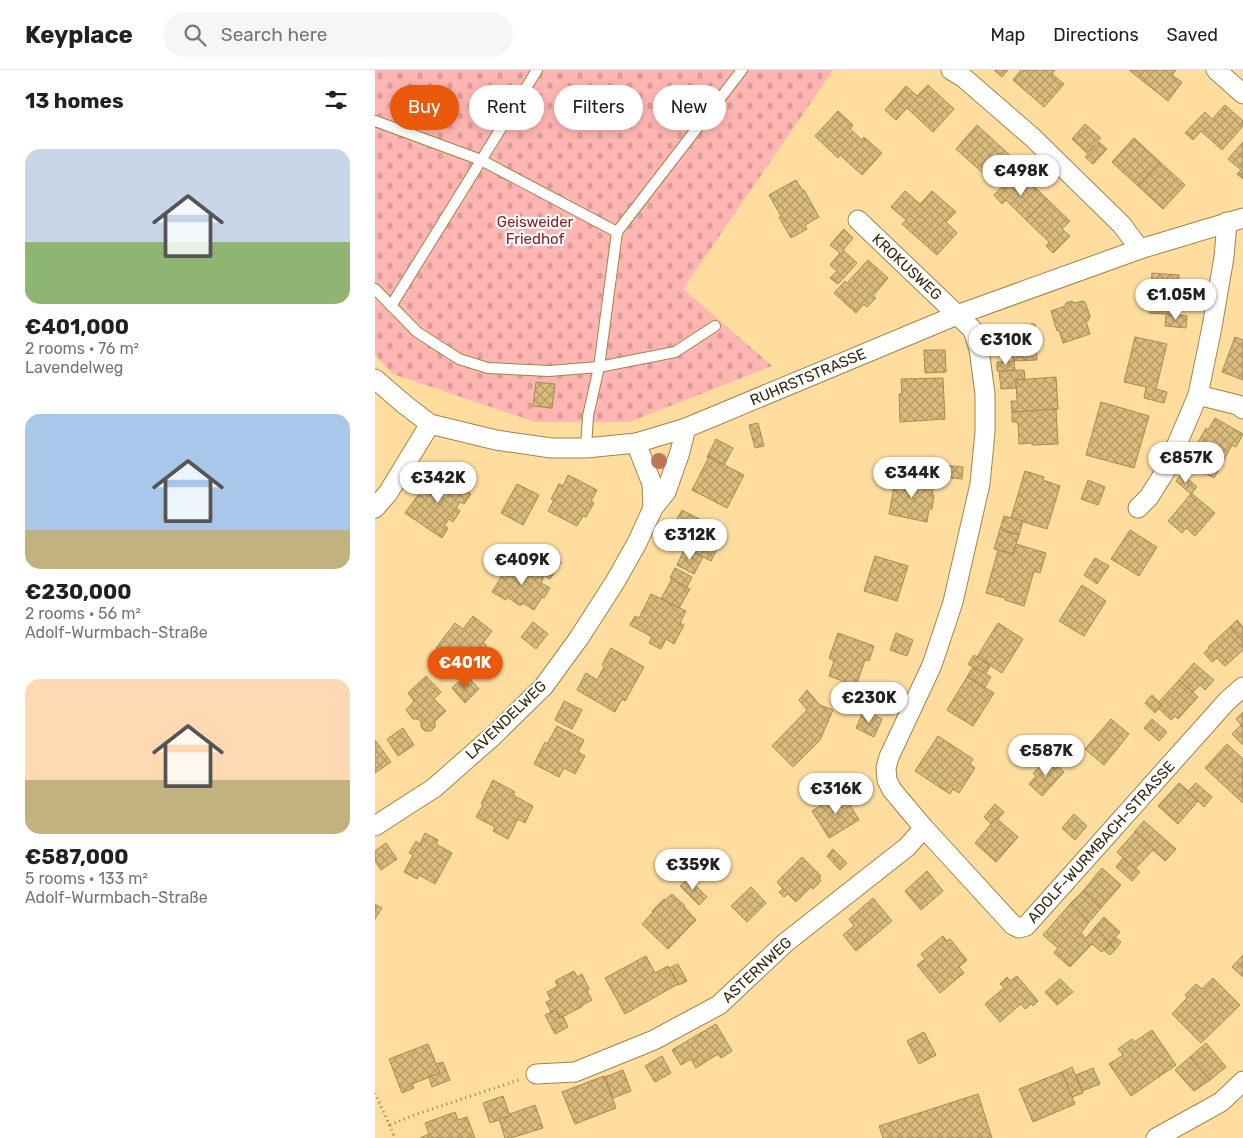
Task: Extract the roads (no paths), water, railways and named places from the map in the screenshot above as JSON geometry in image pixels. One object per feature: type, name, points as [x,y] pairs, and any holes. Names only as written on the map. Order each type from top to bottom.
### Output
[{"type":"street","points":[[951,70],[1032,137],[1121,224],[1140,249]]},
{"type":"street","points":[[1216,70],[1243,94]]},
{"type":"street","name":"KROKUSWEG","points":[[858,220],[957,314]]},
{"type":"street","points":[[1138,508],[1149,497],[1166,470],[1198,395],[1223,266],[1235,220]]},
{"type":"street","name":"RUHRSTSTRASSE","points":[[375,380],[429,424],[496,440],[551,448],[586,448],[636,443],[686,428],[957,314],[1140,249],[1235,220]]},
{"type":"street","name":"ADOLF-WURMBACH-STRASSE","points":[[957,314],[973,330],[979,349],[985,394],[985,432],[980,484],[953,602],[932,665],[889,757],[886,768],[887,780],[892,790],[1013,925],[1019,928],[1026,926],[1227,701],[1243,687]]},
{"type":"street","points":[[1198,395],[1238,405],[1243,409]]},
{"type":"street","points":[[375,508],[388,493],[429,424]]},
{"type":"street","name":"LAVENDELWEG","points":[[375,826],[434,788],[493,736],[544,686],[579,638],[615,582],[637,543],[653,508],[666,492],[686,428]]},
{"type":"street","name":"LAVENDELWEG","points":[[636,443],[652,484],[653,508]]},
{"type":"street","name":"ASTERNWEG","points":[[537,1074],[575,1072],[654,1040],[719,1005],[785,943],[907,847],[925,828]]},
{"type":"street","points":[[1156,1138],[1221,1102],[1243,1081]]},
{"type":"lane","points":[[391,306],[537,70]]},
{"type":"lane","points":[[586,448],[588,416],[599,367],[617,232],[742,70]]},
{"type":"lane","points":[[375,121],[481,160],[617,232]]},
{"type":"lane","points":[[375,289],[417,332],[459,359],[488,368],[549,371],[599,367],[675,352],[715,326]]},
{"type":"park label","name":"Geisweider Friedhof","points":[[535,230]]}]
